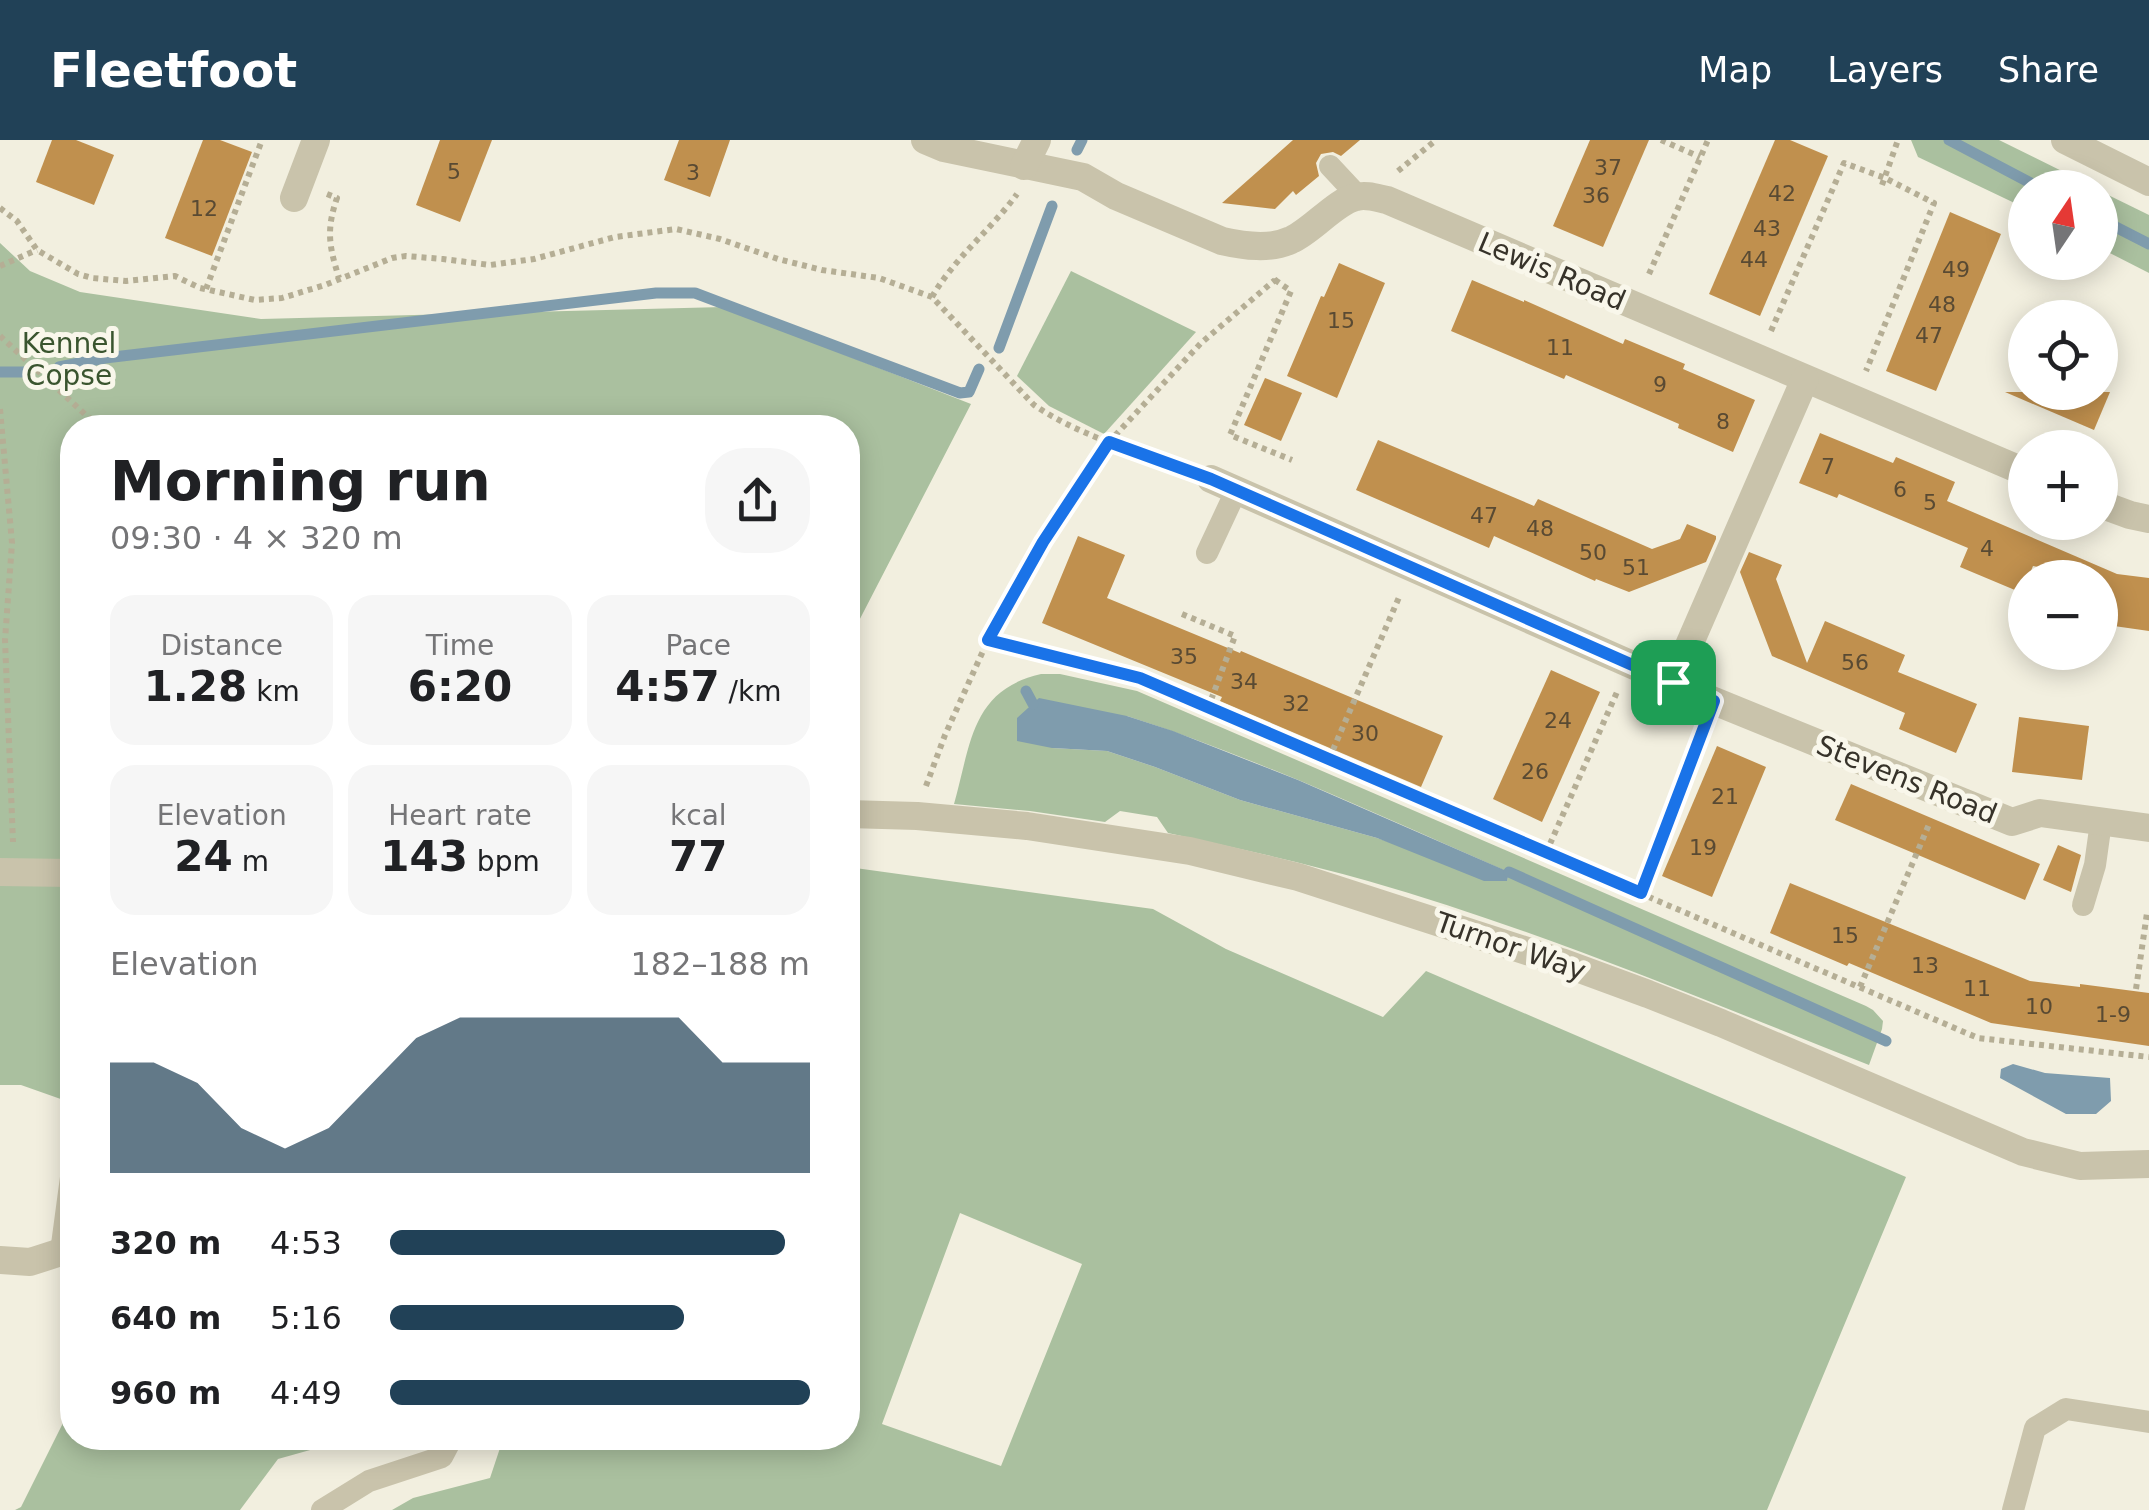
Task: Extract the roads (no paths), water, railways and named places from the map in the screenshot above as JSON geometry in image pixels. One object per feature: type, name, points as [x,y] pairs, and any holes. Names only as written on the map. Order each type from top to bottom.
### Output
[{"type":"street","points":[[925,140],[944,148],[1082,177],[1209,236],[1238,244],[1288,242],[1358,196]]},
{"type":"street","points":[[1024,166],[1037,140]]},
{"type":"street","points":[[2065,140],[2149,182]]},
{"type":"street","points":[[297,191],[307,142]]},
{"type":"street","name":"Lewis Road","points":[[1358,196],[1387,200],[2008,465]]},
{"type":"street","points":[[1673,682],[1804,379]]},
{"type":"street","name":"Stevens Road","points":[[1224,485],[1714,701],[2012,822],[2040,813],[2149,828]]},
{"type":"street","points":[[2118,510],[2149,519]]},
{"type":"street","name":"Turnor Way","points":[[860,814],[1027,826],[1135,841],[1298,877],[1648,994],[2023,1152],[2080,1166],[2149,1164]]},
{"type":"street","points":[[7,872],[60,874]]},
{"type":"street","points":[[0,1260],[30,1262],[60,1252]]},
{"type":"lane","points":[[1330,166],[1358,196]]},
{"type":"lane","points":[[1207,554],[1224,485]]},
{"type":"lane","points":[[2083,905],[2095,865],[2101,822]]},
{"type":"lane","points":[[2013,1510],[2034,1428],[2066,1409],[2149,1422]]},
{"type":"lane","points":[[333,1506],[369,1481],[442,1457],[446,1450]]},
{"type":"water","points":[[1039,698],[1127,716],[1173,731],[1298,780],[1509,872],[1507,881],[1484,881],[1377,838],[1240,800],[1107,751],[1052,748],[1017,741],[1017,718]]},
{"type":"water","points":[[2013,1064],[2045,1073],[2110,1078],[2111,1101],[2096,1114],[2066,1114],[2000,1078],[2001,1069]]},
{"type":"waterway","points":[[1077,150],[1082,140]]},
{"type":"waterway","points":[[1949,140],[2008,171]]},
{"type":"waterway","points":[[999,348],[1052,206]]},
{"type":"waterway","points":[[2118,228],[2149,244]]},
{"type":"waterway","points":[[59,367],[105,358],[656,293],[695,293],[960,393],[969,392],[979,369]]},
{"type":"waterway","points":[[0,372],[29,372]]},
{"type":"waterway","points":[[1026,691],[1033,704]]},
{"type":"waterway","points":[[1509,872],[1886,1041]]},
{"type":"park label","name":"Kennel Copse","points":[[69,359]]}]
